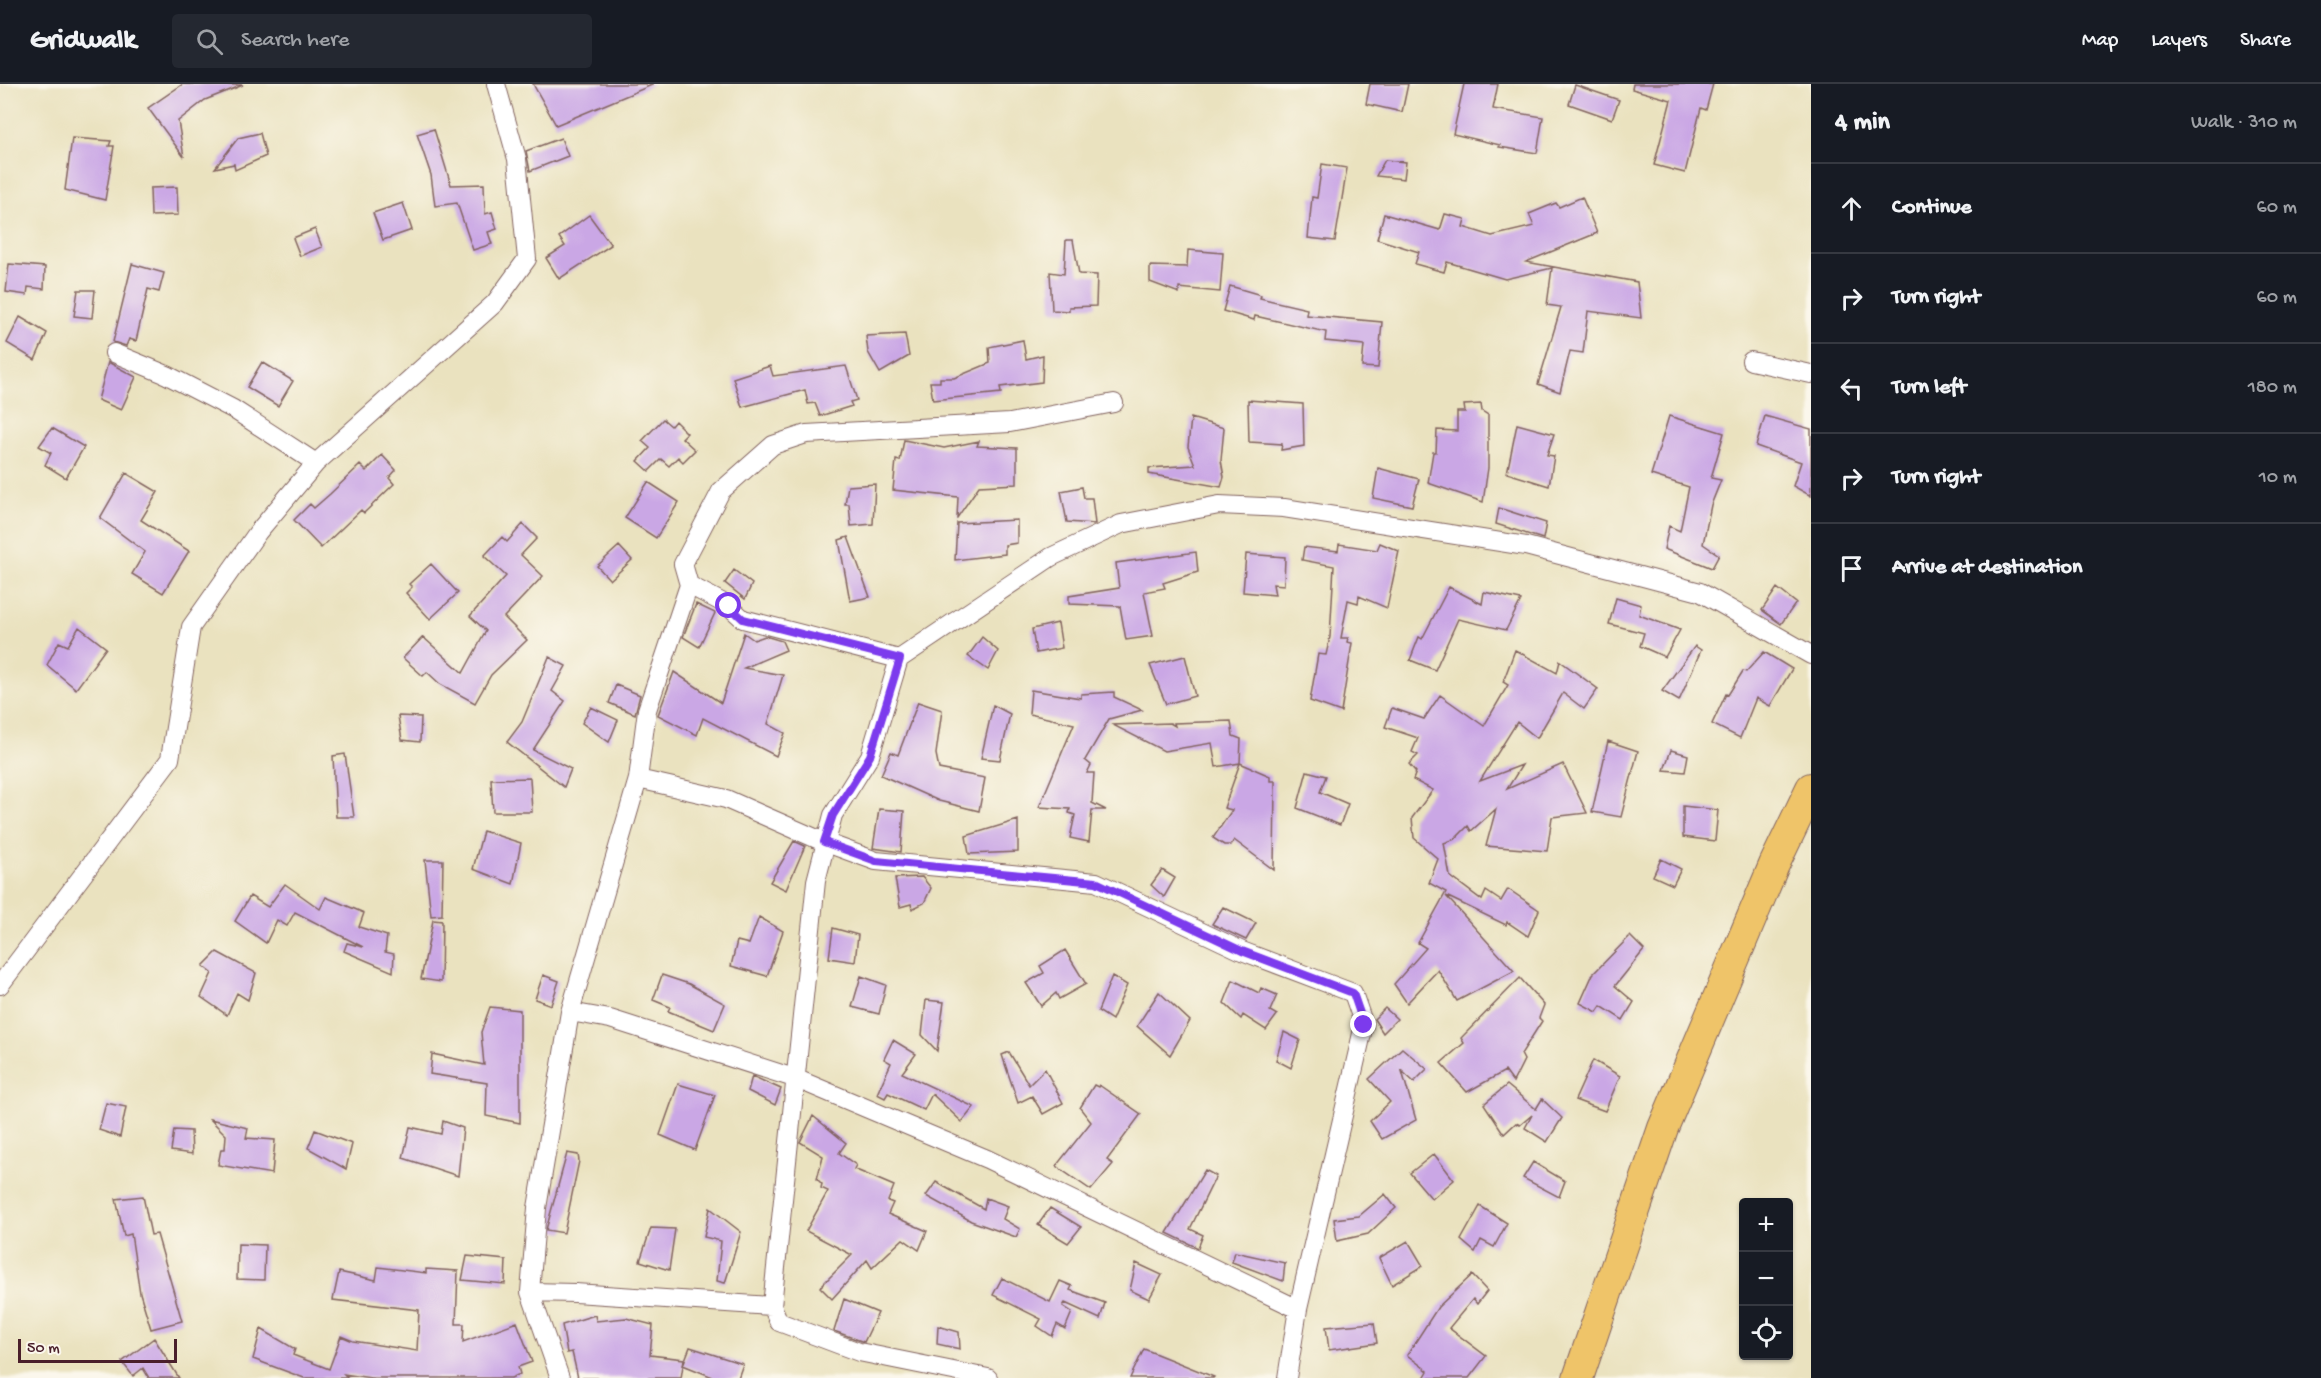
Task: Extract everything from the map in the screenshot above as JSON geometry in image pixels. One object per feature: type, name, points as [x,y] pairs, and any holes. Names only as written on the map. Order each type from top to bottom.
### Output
[{"type":"highway","points":[[1578,1378],[1663,1128],[1774,865],[1811,788]]},
{"type":"street","points":[[0,985],[170,759],[191,627],[258,532],[316,463],[495,303],[527,259],[517,159],[496,84]]},
{"type":"street","points":[[114,353],[167,375],[233,409],[316,463]]},
{"type":"street","points":[[1751,361],[1811,374]]},
{"type":"street","points":[[560,1378],[530,1292],[537,1208],[570,1012],[638,779],[647,710],[689,585],[683,564],[721,491],[773,446],[806,434],[1010,423],[1114,403]]},
{"type":"street","points":[[988,1378],[859,1352],[780,1322],[772,1306],[816,881],[824,842],[833,815],[870,756],[900,659],[1051,557],[1121,524],[1219,505],[1284,508],[1526,546],[1701,592],[1811,655]]},
{"type":"street","points":[[689,585],[729,606],[743,619],[900,659]]},
{"type":"street","points":[[638,779],[726,799],[824,842],[876,861],[1096,882],[1242,951],[1353,993],[1364,1025],[1298,1309],[1287,1378]]},
{"type":"street","points":[[570,1012],[610,1020],[797,1078],[987,1159],[1298,1309]]},
{"type":"street","points":[[530,1292],[772,1306]]},
{"type":"building","points":[[183,84],[243,85],[205,100],[178,121],[184,157],[148,108]]},
{"type":"building","points":[[533,84],[652,84],[652,85],[556,125]]},
{"type":"building","points":[[1370,84],[1408,84],[1402,112],[1366,104]]},
{"type":"building","points":[[1464,84],[1498,84],[1493,109],[1543,117],[1537,153],[1499,147],[1500,145],[1453,134]]},
{"type":"building","points":[[1633,84],[1713,84],[1706,110],[1701,108],[1685,173],[1654,165],[1671,100],[1632,89]]},
{"type":"building","points":[[1575,85],[1619,100],[1612,119],[1569,104]]},
{"type":"building","points":[[434,129],[451,185],[484,184],[485,214],[492,212],[497,229],[488,232],[492,244],[473,250],[457,203],[435,206],[431,175],[417,134]]},
{"type":"building","points":[[260,133],[266,156],[235,170],[234,164],[215,168],[238,138]]},
{"type":"building","points":[[72,138],[111,141],[109,146],[114,146],[105,200],[65,190]]},
{"type":"building","points":[[561,138],[568,156],[530,171],[526,151]]},
{"type":"building","points":[[1385,160],[1406,162],[1404,179],[1376,176]]},
{"type":"building","points":[[1322,164],[1347,168],[1335,241],[1308,238],[1312,197],[1317,198]]},
{"type":"building","points":[[177,187],[178,215],[151,216],[150,188]]},
{"type":"building","points":[[1582,197],[1597,233],[1526,262],[1637,282],[1641,318],[1588,311],[1583,353],[1570,351],[1560,392],[1538,384],[1561,307],[1547,305],[1552,268],[1505,279],[1447,262],[1444,272],[1415,264],[1419,252],[1377,239],[1384,214],[1440,230],[1445,214],[1465,219],[1463,227],[1492,236],[1534,226],[1529,214],[1556,203],[1559,207]]},
{"type":"building","points":[[403,203],[412,230],[383,240],[373,213]]},
{"type":"building","points":[[589,215],[611,245],[559,279],[546,258],[565,246],[559,237]]},
{"type":"building","points":[[315,229],[322,247],[300,256],[293,238]]},
{"type":"building","points":[[1066,240],[1073,240],[1079,274],[1097,275],[1096,306],[1069,307],[1069,311],[1052,310],[1050,272],[1064,274]]},
{"type":"building","points":[[1188,250],[1223,253],[1220,292],[1179,288],[1179,293],[1150,282],[1150,266],[1187,267]]},
{"type":"building","points":[[9,264],[45,267],[44,289],[28,287],[27,295],[6,292]]},
{"type":"building","points":[[132,264],[164,273],[159,292],[148,289],[136,341],[129,339],[126,346],[113,342]]},
{"type":"building","points":[[1230,286],[1261,295],[1260,298],[1307,309],[1306,315],[1382,322],[1378,368],[1362,367],[1364,345],[1325,341],[1326,332],[1255,316],[1254,320],[1223,311]]},
{"type":"building","points":[[78,290],[95,290],[92,318],[74,316]]},
{"type":"building","points":[[20,317],[47,333],[35,360],[7,343]]},
{"type":"building","points":[[905,334],[909,356],[880,373],[868,352],[866,336]]},
{"type":"building","points":[[1023,340],[1026,359],[1043,355],[1042,382],[1000,387],[1001,393],[933,400],[930,382],[940,382],[940,378],[954,378],[990,363],[989,347]]},
{"type":"building","points":[[108,362],[136,377],[121,410],[98,400]]},
{"type":"building","points":[[262,362],[293,381],[278,406],[247,387]]},
{"type":"building","points":[[770,366],[773,376],[846,366],[857,400],[850,402],[852,406],[820,416],[815,403],[808,404],[805,390],[742,407],[733,378]]},
{"type":"building","points":[[1248,400],[1303,404],[1304,446],[1281,450],[1282,444],[1249,442]]},
{"type":"building","points":[[1481,404],[1482,411],[1488,415],[1488,468],[1483,502],[1428,483],[1433,452],[1436,452],[1437,430],[1457,431],[1457,412],[1465,412],[1464,405]]},
{"type":"building","points":[[1669,416],[1724,433],[1711,478],[1721,480],[1711,505],[1703,544],[1719,555],[1712,568],[1664,549],[1669,526],[1680,531],[1689,487],[1651,475]]},
{"type":"building","points":[[1765,416],[1811,429],[1811,496],[1793,486],[1801,462],[1756,446]]},
{"type":"building","points":[[1191,418],[1224,428],[1221,460],[1224,477],[1221,487],[1149,474],[1149,468],[1195,465],[1188,447]]},
{"type":"building","points":[[663,419],[671,426],[675,421],[687,433],[682,438],[695,450],[683,462],[678,457],[669,466],[661,459],[649,471],[638,461],[650,448],[642,441]]},
{"type":"building","points":[[1517,424],[1554,434],[1547,455],[1554,456],[1549,486],[1507,473]]},
{"type":"building","points":[[52,428],[84,447],[66,478],[45,465],[51,453],[39,446]]},
{"type":"building","points":[[904,440],[944,448],[979,441],[977,446],[1017,448],[1017,484],[979,486],[957,518],[958,497],[893,490],[896,460],[900,461]]},
{"type":"building","points":[[382,455],[396,470],[389,478],[394,484],[364,513],[361,510],[321,548],[294,520],[310,504],[314,508],[360,465],[366,471]]},
{"type":"building","points":[[1378,468],[1419,479],[1412,506],[1373,498]]},
{"type":"building","points":[[126,473],[158,492],[141,520],[189,551],[163,593],[132,574],[145,552],[100,518]]},
{"type":"building","points":[[648,482],[679,502],[656,538],[625,518]]},
{"type":"building","points":[[875,484],[873,524],[851,526],[849,504],[845,504],[848,486]]},
{"type":"building","points":[[1082,487],[1084,498],[1092,498],[1095,524],[1067,522],[1061,491]]},
{"type":"building","points":[[1499,508],[1546,523],[1543,539],[1496,524]]},
{"type":"building","points":[[1017,520],[1017,543],[1005,545],[1005,554],[955,560],[957,523]]},
{"type":"building","points":[[523,524],[537,538],[521,555],[543,576],[504,617],[527,640],[491,675],[475,703],[440,684],[427,672],[423,676],[403,658],[423,637],[463,673],[486,631],[470,616],[506,576],[484,556],[502,537],[507,542]]},
{"type":"building","points":[[848,537],[870,597],[850,601],[839,540]]},
{"type":"building","points":[[1380,543],[1399,551],[1387,608],[1359,596],[1358,603],[1348,600],[1341,638],[1348,638],[1347,642],[1352,643],[1341,712],[1310,701],[1318,654],[1326,655],[1330,637],[1334,566],[1302,560],[1304,547],[1338,551],[1339,544],[1377,550]]},
{"type":"building","points":[[619,546],[632,560],[610,580],[597,566]]},
{"type":"building","points":[[1196,552],[1198,572],[1163,583],[1165,588],[1144,592],[1153,636],[1126,640],[1120,606],[1069,604],[1069,596],[1119,588],[1116,563]]},
{"type":"building","points":[[1246,554],[1285,557],[1284,585],[1273,584],[1275,595],[1243,592]]},
{"type":"building","points":[[431,564],[458,593],[430,619],[406,593],[412,587],[409,584]]},
{"type":"building","points":[[734,570],[752,584],[745,599],[725,583]]},
{"type":"building","points":[[1449,587],[1482,604],[1484,592],[1521,600],[1506,630],[1458,619],[1435,670],[1410,660],[1419,637],[1422,639]]},
{"type":"building","points":[[1777,588],[1796,603],[1781,624],[1762,610]]},
{"type":"building","points":[[1616,598],[1641,605],[1639,615],[1680,630],[1665,657],[1640,646],[1644,633],[1609,624]]},
{"type":"building","points":[[696,604],[715,613],[699,647],[683,637]]},
{"type":"building","points":[[1058,623],[1062,648],[1036,653],[1032,629]]},
{"type":"building","points":[[79,627],[106,648],[76,689],[47,665],[59,642],[68,646]]},
{"type":"building","points":[[744,633],[754,640],[765,636],[782,641],[786,650],[744,668],[783,675],[768,724],[785,733],[776,756],[703,718],[697,735],[658,715],[674,672],[721,703]]},
{"type":"building","points":[[982,637],[998,651],[988,670],[968,656]]},
{"type":"building","points":[[1695,646],[1701,650],[1679,701],[1662,691]]},
{"type":"building","points":[[1515,650],[1557,673],[1560,661],[1598,689],[1584,709],[1563,693],[1537,738],[1517,722],[1480,781],[1522,765],[1507,789],[1563,764],[1587,813],[1552,817],[1547,851],[1486,846],[1496,809],[1471,831],[1468,826],[1455,839],[1444,843],[1450,876],[1482,900],[1486,891],[1501,901],[1508,889],[1539,910],[1528,936],[1507,922],[1506,925],[1446,896],[1514,971],[1457,1001],[1438,970],[1407,1003],[1394,984],[1426,948],[1418,943],[1446,892],[1429,883],[1438,859],[1414,838],[1412,818],[1433,790],[1413,780],[1416,772],[1409,764],[1418,755],[1412,752],[1418,738],[1385,727],[1392,708],[1424,719],[1440,695],[1484,726],[1508,685],[1503,682]]},
{"type":"building","points":[[1764,652],[1792,669],[1770,706],[1756,698],[1740,738],[1712,724],[1726,694],[1728,695],[1743,671],[1746,672]]},
{"type":"building","points":[[1185,656],[1195,696],[1166,704],[1150,665]]},
{"type":"building","points":[[549,657],[566,666],[552,691],[565,701],[533,750],[571,769],[564,787],[507,742],[522,722]]},
{"type":"building","points":[[616,685],[640,695],[635,714],[609,703]]},
{"type":"building","points":[[1031,690],[1081,698],[1081,694],[1114,692],[1114,697],[1142,710],[1109,719],[1085,760],[1091,765],[1087,773],[1094,773],[1092,803],[1106,810],[1092,810],[1089,842],[1070,838],[1075,815],[1069,813],[1070,809],[1039,807],[1074,724],[1029,714]]},
{"type":"building","points":[[918,702],[942,710],[936,754],[939,769],[985,778],[979,811],[939,801],[881,775],[891,752],[898,755]]},
{"type":"building","points":[[993,705],[1010,714],[1000,760],[981,758]]},
{"type":"building","points":[[591,707],[618,720],[609,742],[582,723]]},
{"type":"building","points":[[398,716],[421,717],[420,742],[402,740]]},
{"type":"building","points":[[1231,721],[1233,736],[1241,739],[1240,763],[1216,767],[1212,743],[1164,751],[1113,725],[1170,723],[1175,726],[1174,723]]},
{"type":"building","points":[[1608,741],[1638,751],[1621,817],[1592,812]]},
{"type":"building","points":[[1671,750],[1688,755],[1685,772],[1664,770]]},
{"type":"building","points":[[345,754],[354,817],[336,817],[333,756]]},
{"type":"building","points":[[1240,763],[1270,776],[1270,781],[1275,781],[1274,870],[1234,840],[1231,845],[1224,845],[1213,838],[1232,810],[1224,808]]},
{"type":"building","points":[[1307,771],[1326,776],[1320,792],[1348,804],[1340,825],[1297,808]]},
{"type":"building","points":[[530,778],[532,812],[493,812],[491,779]]},
{"type":"building","points":[[1683,806],[1718,810],[1715,841],[1683,837]]},
{"type":"building","points":[[879,809],[904,811],[901,852],[873,848]]},
{"type":"building","points":[[1018,820],[1018,852],[969,854],[966,836]]},
{"type":"building","points":[[483,831],[521,843],[513,884],[473,869]]},
{"type":"building","points":[[794,841],[805,846],[786,890],[770,882]]},
{"type":"building","points":[[1661,859],[1681,869],[1673,885],[1653,876]]},
{"type":"building","points":[[425,860],[443,860],[442,915],[431,916]]},
{"type":"building","points":[[1162,870],[1175,878],[1164,897],[1151,885]]},
{"type":"building","points":[[922,877],[931,888],[924,903],[912,909],[911,904],[900,907],[895,878]]},
{"type":"building","points":[[285,884],[320,909],[326,897],[364,913],[359,927],[387,936],[385,952],[394,954],[393,972],[344,951],[347,943],[363,947],[295,912],[287,926],[277,920],[266,943],[235,921],[250,896],[268,907]]},
{"type":"building","points":[[1223,907],[1256,923],[1246,940],[1212,924]]},
{"type":"building","points":[[759,917],[783,931],[767,976],[731,966],[737,941],[749,944]]},
{"type":"building","points":[[433,920],[442,921],[441,982],[421,979]]},
{"type":"building","points":[[833,928],[858,935],[855,962],[829,958]]},
{"type":"building","points":[[1630,936],[1644,950],[1615,986],[1634,1002],[1623,1020],[1601,1006],[1597,1012],[1580,1003],[1593,974]]},
{"type":"building","points":[[1065,950],[1086,984],[1059,999],[1056,993],[1041,1006],[1026,983],[1044,973],[1040,966]]},
{"type":"building","points":[[217,952],[256,973],[248,1000],[237,993],[227,1015],[201,997],[212,973],[203,966]]},
{"type":"building","points":[[543,975],[559,981],[551,1005],[535,999]]},
{"type":"building","points":[[662,975],[689,984],[725,1004],[714,1030],[668,1011],[670,1007],[653,1000]]},
{"type":"building","points":[[861,976],[886,985],[879,1014],[852,1007]]},
{"type":"building","points":[[1112,976],[1127,985],[1112,1020],[1098,1011]]},
{"type":"building","points":[[1520,978],[1544,1005],[1539,1018],[1542,1021],[1521,1054],[1524,1060],[1513,1082],[1505,1071],[1467,1092],[1441,1063],[1464,1043],[1461,1038]]},
{"type":"building","points":[[1233,980],[1259,993],[1261,988],[1277,995],[1270,1011],[1277,1015],[1266,1030],[1243,1015],[1241,1019],[1224,1003]]},
{"type":"building","points":[[1159,992],[1190,1021],[1170,1055],[1137,1026]]},
{"type":"building","points":[[926,1000],[944,1002],[937,1051],[922,1035]]},
{"type":"building","points":[[490,1007],[520,1010],[520,1123],[486,1116],[487,1083],[430,1074],[432,1054],[484,1065],[481,1032]]},
{"type":"building","points":[[1385,1008],[1397,1019],[1383,1033],[1374,1019]]},
{"type":"building","points":[[1284,1032],[1300,1040],[1291,1068],[1276,1060]]},
{"type":"building","points":[[893,1040],[916,1054],[902,1073],[974,1107],[962,1122],[932,1094],[924,1110],[888,1093],[885,1098],[877,1094],[891,1063],[884,1059]]},
{"type":"building","points":[[1402,1048],[1427,1069],[1414,1082],[1402,1071],[1416,1120],[1382,1139],[1370,1121],[1390,1102],[1369,1079]]},
{"type":"building","points":[[1009,1052],[1029,1085],[1045,1069],[1063,1103],[1043,1114],[1032,1096],[1018,1103],[1002,1055]]},
{"type":"building","points":[[1593,1060],[1620,1076],[1605,1111],[1575,1100]]},
{"type":"building","points":[[752,1076],[781,1089],[775,1105],[748,1091]]},
{"type":"building","points":[[678,1084],[715,1095],[695,1150],[660,1135]]},
{"type":"building","points":[[1094,1085],[1098,1087],[1099,1085],[1141,1114],[1107,1160],[1113,1164],[1091,1190],[1056,1166],[1091,1122],[1080,1108]]},
{"type":"building","points":[[1507,1085],[1536,1109],[1542,1099],[1562,1118],[1547,1142],[1525,1128],[1532,1115],[1520,1125],[1516,1123],[1504,1134],[1484,1104]]},
{"type":"building","points":[[106,1103],[126,1107],[120,1137],[99,1130]]},
{"type":"building","points":[[813,1116],[846,1143],[839,1153],[856,1165],[854,1169],[894,1186],[888,1201],[893,1203],[888,1214],[927,1231],[919,1250],[903,1239],[872,1268],[867,1260],[832,1299],[820,1287],[852,1255],[806,1231],[828,1191],[821,1188],[822,1184],[817,1179],[823,1156],[800,1142]]},
{"type":"building","points":[[210,1119],[248,1128],[246,1138],[275,1140],[272,1174],[218,1165],[221,1149],[225,1149],[226,1135]]},
{"type":"building","points":[[443,1121],[463,1128],[458,1176],[403,1158],[410,1127],[441,1134]]},
{"type":"building","points":[[174,1130],[191,1131],[192,1154],[171,1151]]},
{"type":"building","points":[[315,1130],[352,1144],[346,1169],[308,1148]]},
{"type":"building","points":[[567,1153],[578,1155],[579,1161],[564,1233],[546,1230]]},
{"type":"building","points":[[1434,1154],[1454,1180],[1432,1199],[1410,1173]]},
{"type":"building","points":[[1533,1162],[1565,1181],[1559,1197],[1523,1178]]},
{"type":"building","points":[[1205,1170],[1216,1176],[1190,1229],[1203,1235],[1198,1248],[1167,1233]]},
{"type":"building","points":[[936,1182],[984,1209],[986,1198],[1008,1206],[1003,1219],[1020,1229],[1016,1237],[971,1221],[926,1196]]},
{"type":"building","points":[[1385,1194],[1396,1208],[1368,1234],[1337,1241],[1334,1219],[1359,1216]]},
{"type":"building","points":[[143,1196],[151,1235],[157,1234],[182,1321],[151,1329],[140,1293],[131,1234],[124,1236],[116,1199]]},
{"type":"building","points":[[1480,1206],[1507,1223],[1494,1247],[1481,1240],[1475,1252],[1461,1240]]},
{"type":"building","points":[[710,1208],[741,1232],[725,1283],[717,1281],[721,1241],[704,1237]]},
{"type":"building","points":[[1050,1208],[1081,1227],[1068,1243],[1038,1225]]},
{"type":"building","points":[[651,1228],[675,1229],[669,1270],[640,1261]]},
{"type":"building","points":[[1408,1241],[1423,1266],[1392,1285],[1379,1258]]},
{"type":"building","points":[[238,1244],[265,1245],[264,1280],[237,1279]]},
{"type":"building","points":[[1235,1252],[1285,1263],[1283,1281],[1232,1262]]},
{"type":"building","points":[[467,1256],[506,1260],[505,1284],[462,1280]]},
{"type":"building","points":[[1136,1263],[1162,1275],[1149,1299],[1130,1290]]},
{"type":"building","points":[[378,1267],[426,1273],[426,1269],[458,1271],[456,1324],[464,1324],[463,1342],[517,1322],[532,1362],[518,1367],[520,1374],[511,1378],[371,1378],[344,1374],[348,1378],[304,1378],[253,1359],[261,1329],[295,1349],[293,1355],[329,1369],[341,1336],[353,1341],[417,1351],[419,1310],[333,1300],[339,1272],[376,1280]]},
{"type":"building","points":[[1472,1275],[1487,1291],[1477,1304],[1473,1299],[1449,1328],[1486,1356],[1469,1378],[1424,1378],[1428,1371],[1407,1355],[1438,1307]]},
{"type":"building","points":[[1002,1278],[1050,1302],[1060,1281],[1072,1286],[1070,1290],[1105,1303],[1100,1319],[1065,1303],[1063,1306],[1072,1312],[1065,1329],[1057,1324],[1052,1336],[1037,1326],[1041,1319],[993,1295]]},
{"type":"building","points":[[844,1299],[878,1313],[864,1342],[834,1331]]},
{"type":"building","points":[[595,1315],[596,1321],[626,1318],[653,1325],[650,1355],[684,1359],[681,1378],[578,1378],[572,1352],[567,1353],[562,1325]]},
{"type":"building","points":[[1374,1323],[1377,1343],[1329,1350],[1326,1327]]},
{"type":"building","points":[[938,1326],[959,1332],[960,1349],[937,1344]]},
{"type":"building","points":[[154,1338],[179,1378],[149,1378],[143,1368],[133,1376],[122,1362]]},
{"type":"building","points":[[690,1347],[743,1364],[738,1378],[715,1378],[683,1365]]},
{"type":"building","points":[[1144,1349],[1214,1377],[1130,1378]]},
{"type":"route","points":[[729,606],[743,619],[900,659],[870,756],[833,815],[824,842],[876,861],[1096,882],[1242,951],[1353,993],[1364,1025]]}]
